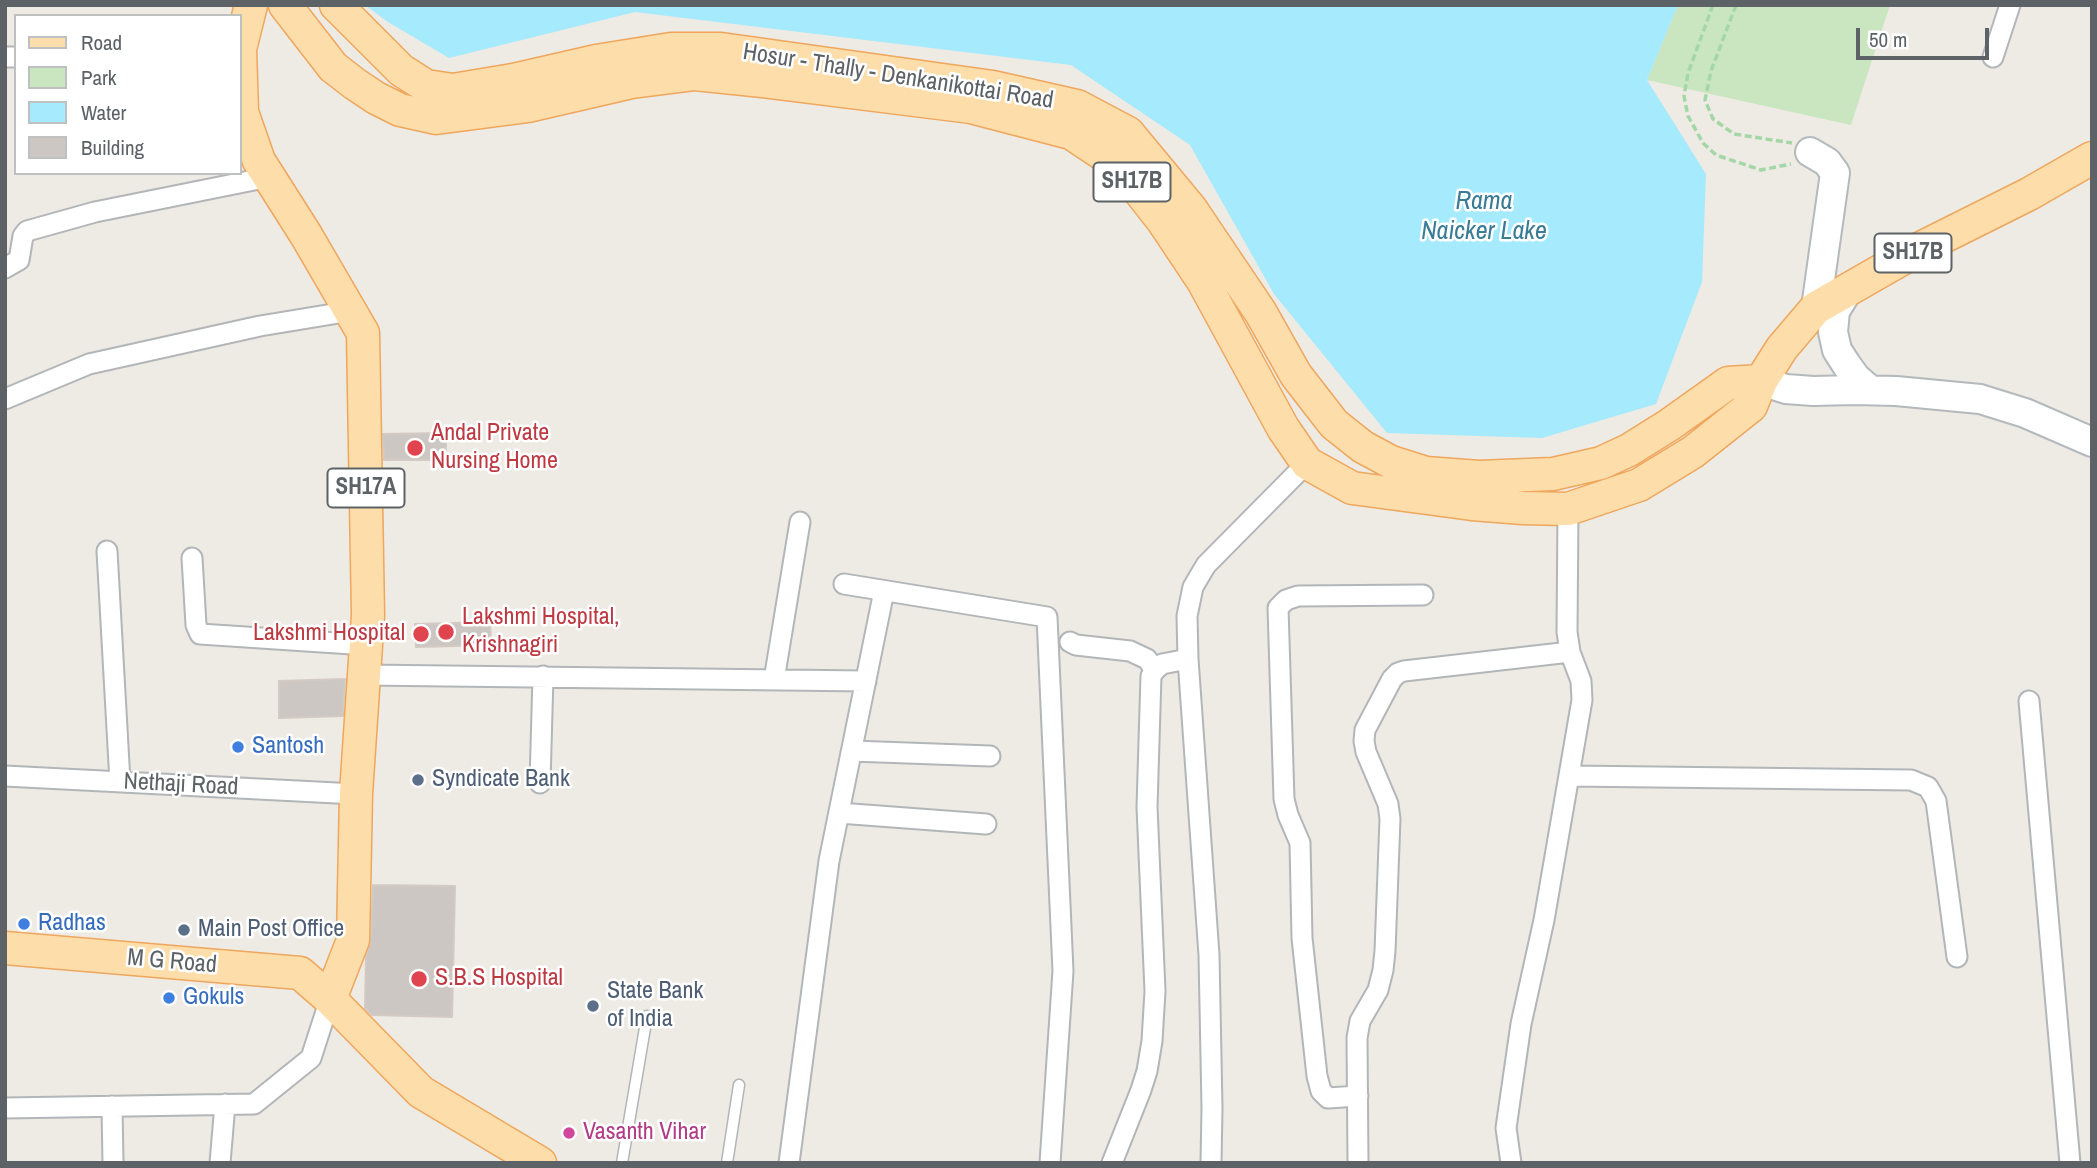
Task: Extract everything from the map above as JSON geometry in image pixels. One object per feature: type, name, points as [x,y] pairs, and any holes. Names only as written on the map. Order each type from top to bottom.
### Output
[{"type":"main road","name":"SH17A","points":[[242,41],[251,5]]},
{"type":"main road","name":"Hosur - Thally - Denkanikottai Road","points":[[336,5],[401,69],[426,86],[453,90],[671,49],[722,49],[993,87],[1077,106],[1128,132],[1152,160],[1191,209],[1261,313],[1296,375],[1334,424],[1372,452],[1426,472],[1479,477],[1553,474],[1601,463],[1629,450],[1669,425],[1728,383],[1761,381]]},
{"type":"main road","name":"Hosur - Thally - Denkanikottai Road","points":[[289,9],[334,68],[355,84],[400,110],[436,118],[528,106],[632,82],[695,75],[763,80],[971,107],[1071,133],[1119,165],[1163,221],[1203,281],[1283,428],[1307,463],[1352,488],[1472,504],[1569,509],[1639,485],[1693,452],[1751,406],[1761,381],[1782,348],[1816,308],[2092,158]]},
{"type":"main road","name":"SH17A","points":[[242,112],[259,161],[363,333],[368,615],[356,794],[353,940],[330,999]]},
{"type":"main road","name":"M G Road","points":[[5,948],[300,973],[330,999],[421,1092],[540,1163]]},
{"type":"street","points":[[1993,57],[2010,5]]},
{"type":"street","points":[[1810,152],[1827,162],[1835,173],[1816,308]]},
{"type":"street","points":[[5,268],[19,260],[23,236],[27,231],[95,212],[269,177]]},
{"type":"street","points":[[1848,290],[1835,311],[1833,332],[1837,349],[1846,364],[1856,378],[1870,390]]},
{"type":"street","points":[[5,400],[89,364],[260,326],[351,311]]},
{"type":"street","points":[[1761,381],[1786,389],[1870,390],[1980,399],[2025,413],[2092,442]]},
{"type":"street","points":[[1211,1163],[1209,955],[1187,616],[1193,587],[1206,565],[1307,463]]},
{"type":"street","points":[[1511,1163],[1506,1128],[1521,1024],[1544,920],[1582,701],[1581,681],[1570,652],[1567,632],[1569,509]]},
{"type":"street","points":[[774,680],[800,522]]},
{"type":"street","points":[[107,551],[120,782]]},
{"type":"street","points":[[192,558],[196,625],[200,634],[366,660],[543,676],[866,681]]},
{"type":"street","points":[[844,584],[1047,617],[1063,971],[1050,1163]]},
{"type":"street","points":[[789,1163],[823,900],[884,591]]},
{"type":"street","points":[[1358,1097],[1328,1098],[1321,1091],[1317,1076],[1302,938],[1300,843],[1284,799],[1278,608],[1286,600],[1298,596],[1423,596]]},
{"type":"street","points":[[1070,642],[1076,645],[1130,650],[1147,659],[1155,670]]},
{"type":"street","points":[[1358,1163],[1357,1038],[1360,1021],[1378,990],[1385,951],[1390,819],[1388,804],[1366,752],[1365,730],[1392,678],[1404,671],[1570,652]]},
{"type":"street","points":[[1112,1163],[1141,1090],[1152,1041],[1155,990],[1147,807],[1151,676],[1162,664],[1188,659]]},
{"type":"street","points":[[540,783],[543,676]]},
{"type":"street","points":[[2029,701],[2070,1163]]},
{"type":"street","points":[[852,751],[990,756]]},
{"type":"street","name":"Nethaji Road","points":[[5,776],[356,794]]},
{"type":"street","points":[[1569,776],[1911,780],[1928,787],[1936,801],[1956,957]]},
{"type":"street","points":[[839,813],[986,824]]},
{"type":"street","points":[[5,1108],[254,1104],[311,1058],[330,999]]},
{"type":"street","points":[[220,1163],[225,1104]]},
{"type":"street","points":[[112,1107],[113,1163]]},
{"type":"lane","points":[[622,1163],[646,1016]]},
{"type":"lane","points":[[727,1163],[739,1085]]},
{"type":"path","points":[[1713,5],[1688,73],[1684,96],[1689,116],[1703,142],[1716,155],[1761,170],[1789,166],[1810,152],[1792,143],[1734,134],[1713,119],[1705,100],[1711,71],[1736,5]]},
{"type":"green space","points":[[1678,5],[1890,5],[1851,125],[1647,80]]},
{"type":"water","name":"Rama Naicker Lake","points":[[365,5],[1678,5],[1647,80],[1706,174],[1702,282],[1656,404],[1542,438],[1387,433],[1274,294],[1190,145],[1071,65],[635,12],[449,58],[388,22]]},
{"type":"building","points":[[446,433],[446,450],[434,450],[434,460],[384,460],[383,434]]},
{"type":"building","points":[[490,622],[491,645],[416,647],[415,624]]},
{"type":"building","points":[[345,679],[343,716],[279,718],[279,681]]},
{"type":"building","points":[[373,885],[455,886],[452,1017],[372,1015],[365,1008],[366,957],[371,940]]},
{"type":"place","name":"Andal Private Nursing Home","points":[[415,448]]},
{"type":"place","name":"Lakshmi Hospital, Krishnagiri","points":[[446,632]]},
{"type":"place","name":"Lakshmi Hospital","points":[[421,634]]},
{"type":"place","name":"Santosh","points":[[238,747]]},
{"type":"place","name":"Syndicate Bank","points":[[418,780]]},
{"type":"place","name":"Radhas","points":[[24,924]]},
{"type":"place","name":"Main Post Office","points":[[184,930]]},
{"type":"place","name":"S.B.S Hospital","points":[[419,979]]},
{"type":"place","name":"Gokuls","points":[[169,998]]},
{"type":"place","name":"State Bank of India","points":[[593,1006]]},
{"type":"place","name":"Vasanth Vihar","points":[[569,1133]]}]
